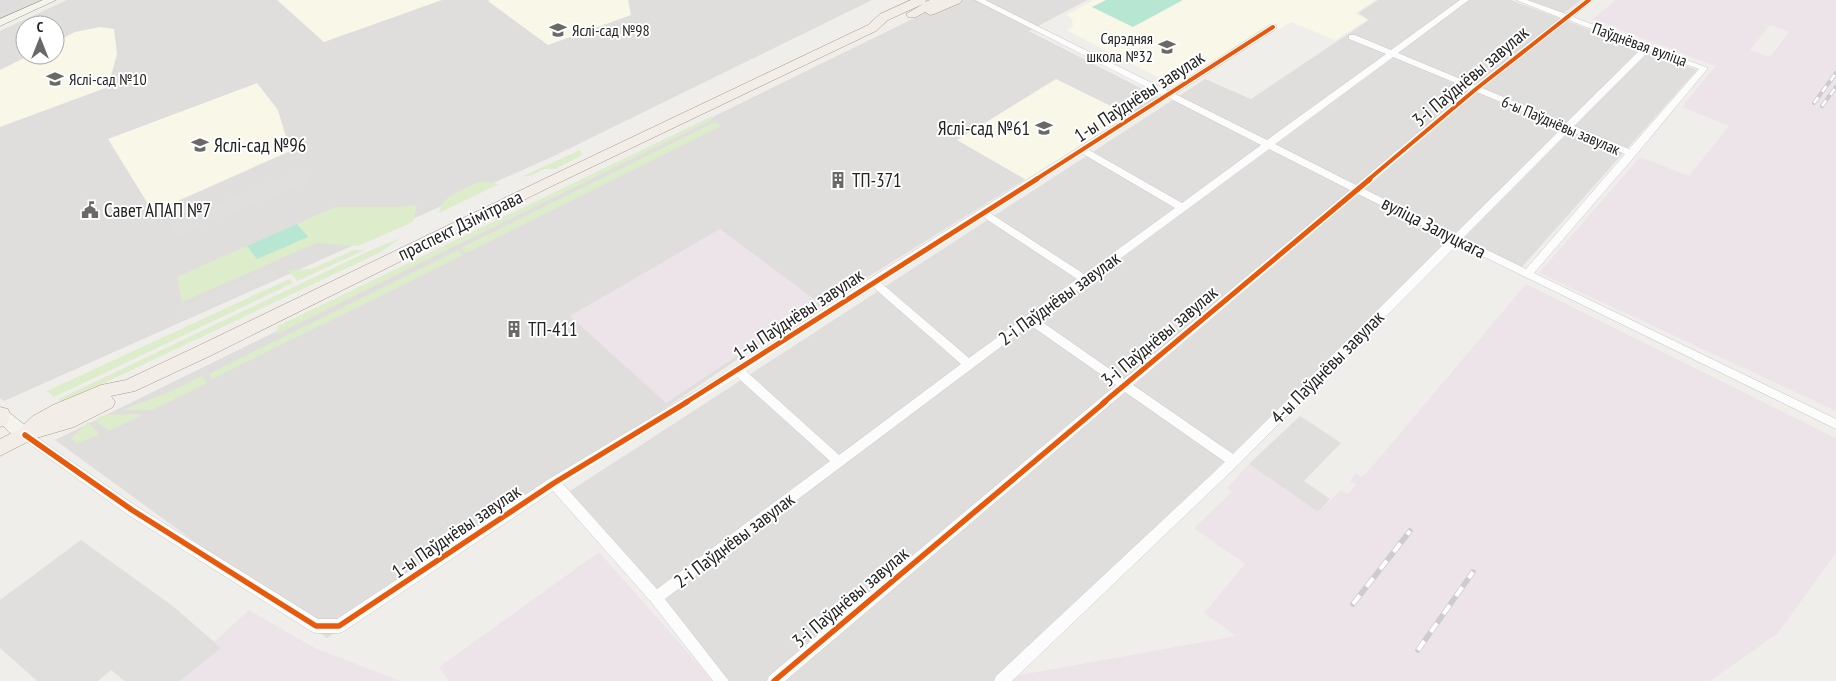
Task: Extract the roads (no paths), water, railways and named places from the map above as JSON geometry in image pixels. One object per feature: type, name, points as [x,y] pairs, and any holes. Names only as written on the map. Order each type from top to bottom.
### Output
[{"type":"main road","points":[[0,23],[51,0]]},
{"type":"main road","name":"праспект Дзімітрава","points":[[25,435],[67,422],[108,401],[129,386],[571,171],[872,28],[884,17],[921,0]]},
{"type":"main road","points":[[899,20],[940,0]]},
{"type":"main road","points":[[872,28],[922,15],[956,0]]},
{"type":"main road","points":[[0,416],[25,435],[0,448]]},
{"type":"street","name":"вуліца Залуцкага","points":[[979,0],[1455,238],[1836,424]]},
{"type":"street","name":"2-і Паўднёвы завулак","points":[[656,598],[1030,319],[1465,0]]},
{"type":"street","name":"Паўднёвая вуліца","points":[[1520,0],[1704,68],[1632,154]]},
{"type":"street","name":"3-і Паўднёвы завулак","points":[[774,681],[1125,383],[1358,190],[1476,89],[1566,16],[1589,0]]},
{"type":"street","name":"1-ы Паўднёвы завулак","points":[[25,435],[59,461],[179,540],[316,626],[339,626],[554,483],[738,371],[873,282],[1083,150],[1273,27]]},
{"type":"street","name":"6-ы Паўднёвы завулак","points":[[1352,37],[1632,154]]},
{"type":"street","name":"4-ы Паўднёвы завулак","points":[[1000,681],[1234,461],[1648,47]]},
{"type":"street","name":"1-ы Паўднёвы завулак","points":[[1083,150],[1183,208]]},
{"type":"street","points":[[1528,274],[1632,154]]},
{"type":"street","points":[[984,213],[1084,280]]},
{"type":"street","points":[[873,282],[970,365]]},
{"type":"street","points":[[1030,319],[1125,383],[1234,461]]},
{"type":"street","points":[[738,371],[839,462]]},
{"type":"street","points":[[554,483],[656,598],[722,681]]},
{"type":"railway","points":[[1814,103],[1836,73]]},
{"type":"railway","points":[[1822,106],[1836,87]]},
{"type":"railway","points":[[1353,604],[1410,531]]},
{"type":"railway","points":[[1418,650],[1473,572]]},
{"type":"place","name":"Яслі-сад №98","points":[[558,30]]},
{"type":"place","name":"Сярэдняя школа №32","points":[[1167,47]]},
{"type":"place","name":"Яслі-сад №10","points":[[55,79]]},
{"type":"place","name":"Яслі-сад №61","points":[[1044,128]]},
{"type":"place","name":"Яслі-сад №96","points":[[200,145]]},
{"type":"place","name":"ТП-371","points":[[838,180]]},
{"type":"place","name":"Савет АПАП №7","points":[[90,210]]},
{"type":"place","name":"ТП-411","points":[[514,329]]}]
